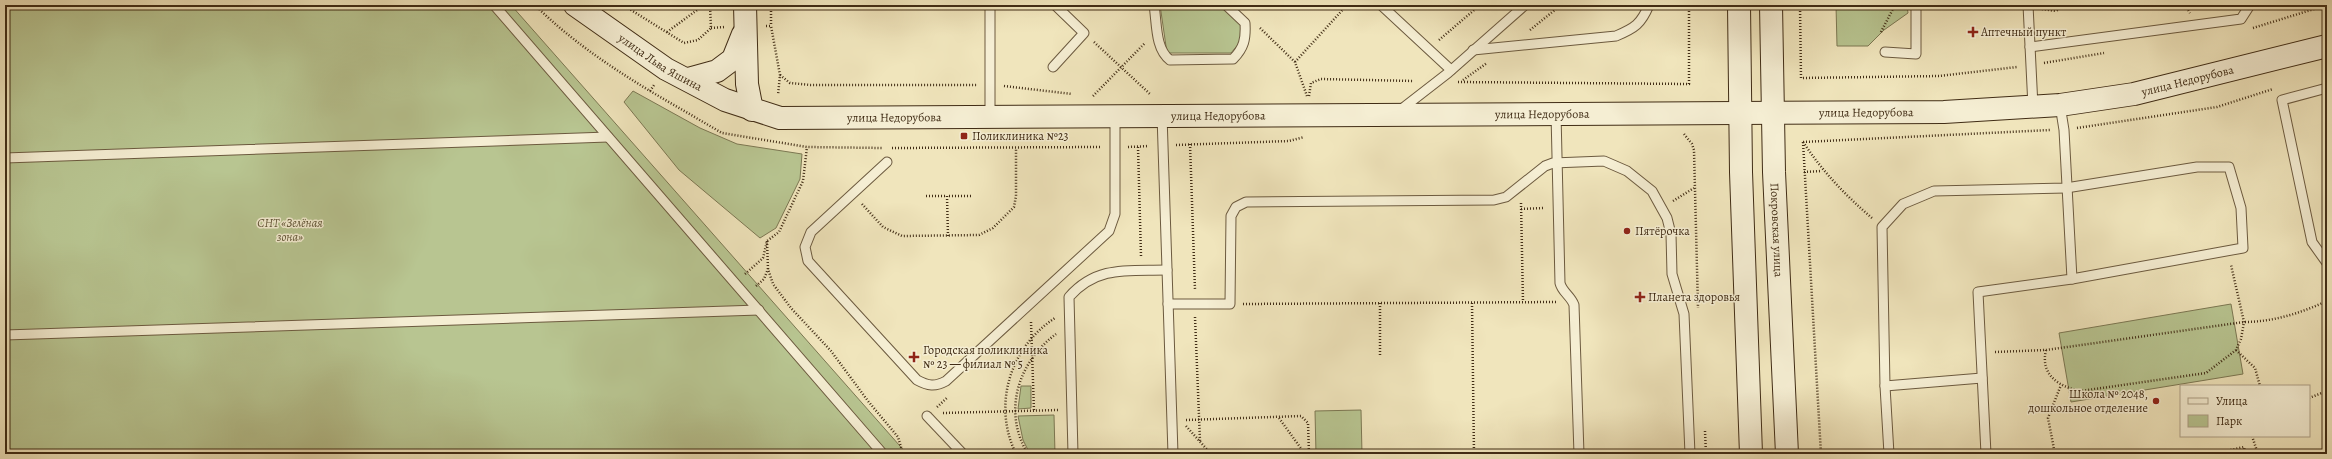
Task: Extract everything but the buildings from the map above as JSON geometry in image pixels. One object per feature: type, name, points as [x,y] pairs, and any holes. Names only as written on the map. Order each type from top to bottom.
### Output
[{"type":"street","name":"улица Льва Яшина","points":[[575,5],[666,69],[688,79],[725,100],[752,110]]},
{"type":"street","points":[[745,5],[747,84],[752,110]]},
{"type":"street","points":[[1739,5],[1741,172],[1751,454]]},
{"type":"street","name":"Покровская улица","points":[[1771,5],[1774,180],[1787,454]]},
{"type":"street","points":[[688,79],[717,71],[733,59],[746,27]]},
{"type":"street","name":"улица Недорубова","points":[[752,110],[780,118],[1115,116],[1157,106],[1309,116],[1773,111],[1944,112],[2060,105],[2134,94],[2327,46]]},
{"type":"lane","points":[[494,5],[883,454]]},
{"type":"lane","points":[[990,5],[990,116]]},
{"type":"lane","points":[[1053,67],[1084,33],[1055,5]]},
{"type":"lane","points":[[1154,5],[1164,55],[1170,60],[1232,59],[1239,54],[1246,40],[1245,23],[1226,5]]},
{"type":"lane","points":[[1381,5],[1429,49],[1449,71]]},
{"type":"lane","points":[[1395,114],[1449,71],[1525,5]]},
{"type":"lane","points":[[1473,50],[1616,36],[1633,29],[1642,20],[1650,5]]},
{"type":"lane","points":[[1885,52],[1916,54],[1916,5]]},
{"type":"lane","points":[[2030,48],[2241,19],[2250,5]]},
{"type":"lane","points":[[2028,6],[2033,107]]},
{"type":"lane","points":[[2327,88],[2282,100],[2312,242],[2327,263]]},
{"type":"lane","points":[[2060,105],[2064,130],[2072,279]]},
{"type":"lane","points":[[1157,106],[1163,146],[1173,454]]},
{"type":"lane","points":[[1556,113],[1560,283],[1562,288],[1571,297],[1574,305],[1579,454]]},
{"type":"lane","points":[[887,162],[810,232],[805,247],[808,260],[917,380],[927,386],[937,385],[946,381],[1109,231],[1115,214],[1115,116]]},
{"type":"lane","points":[[5,158],[608,136]]},
{"type":"lane","points":[[1168,304],[1230,304],[1230,224],[1233,211],[1240,204],[1246,202],[1494,200],[1506,197],[1545,166],[1558,162],[1604,161],[1618,166],[1652,191],[1662,207],[1671,234],[1674,280],[1684,314],[1690,454]]},
{"type":"lane","points":[[1889,454],[1885,386],[1882,227],[1903,204],[1934,191],[2066,188],[2197,167],[2228,166],[2240,208],[2242,248],[2072,279],[1978,292],[1986,454]]},
{"type":"lane","points":[[1073,454],[1069,296],[1090,278],[1108,272],[1167,270]]},
{"type":"lane","points":[[5,335],[759,310]]},
{"type":"lane","points":[[1885,386],[1982,378]]},
{"type":"lane","points":[[927,416],[963,454]]},
{"type":"path","points":[[535,5],[579,44],[650,91],[722,133],[781,144],[807,147],[1016,148],[1138,146],[1142,271]]},
{"type":"path","points":[[623,5],[684,43],[698,40],[711,28],[710,5]]},
{"type":"path","points":[[667,32],[704,5]]},
{"type":"path","points":[[771,5],[771,26]]},
{"type":"path","points":[[1295,62],[1348,5]]},
{"type":"path","points":[[1429,49],[1480,5]]},
{"type":"path","points":[[1459,84],[1689,84],[1688,5]]},
{"type":"path","points":[[1800,5],[1801,78]]},
{"type":"path","points":[[1880,32],[1895,5]]},
{"type":"path","points":[[2028,6],[2056,11],[2065,5]]},
{"type":"path","points":[[1258,26],[1295,62],[1308,98],[1311,83],[1321,79],[1429,82],[1449,71]]},
{"type":"path","points":[[1092,97],[1158,30]]},
{"type":"path","points":[[1084,33],[1121,67],[1157,106]]},
{"type":"path","points":[[650,91],[666,69]]},
{"type":"path","points":[[780,75],[790,83],[811,85],[990,85],[1076,95]]},
{"type":"path","points":[[1679,132],[1689,140],[1694,150],[1698,314]]},
{"type":"path","points":[[1163,146],[1289,141],[1309,136]]},
{"type":"path","points":[[1821,454],[1803,142],[1822,171],[1849,199],[1882,227]]},
{"type":"path","points":[[735,283],[763,258],[767,242],[779,232],[804,181],[807,147]]},
{"type":"path","points":[[853,194],[883,227],[894,234],[902,236],[971,236],[987,232],[1014,207],[1016,196],[1016,148]]},
{"type":"path","points":[[1804,172],[1822,171]]},
{"type":"path","points":[[1520,185],[1523,302]]},
{"type":"path","points":[[1662,207],[1695,187]]},
{"type":"path","points":[[926,196],[971,196]]},
{"type":"path","points":[[947,196],[948,236]]},
{"type":"path","points":[[1521,209],[1542,208]]},
{"type":"path","points":[[767,242],[768,269],[773,284],[786,302],[831,351],[868,401],[898,437],[903,454]]},
{"type":"path","points":[[2046,350],[2044,358],[2046,368],[2064,388],[2081,391],[2206,373],[2236,350],[2241,339],[2244,322],[2228,251]]},
{"type":"path","points":[[745,295],[764,279],[768,269]]},
{"type":"path","points":[[1981,352],[2046,350],[2244,322],[2261,322],[2293,314],[2327,301]]},
{"type":"path","points":[[1230,304],[1545,302]]},
{"type":"path","points":[[1380,303],[1380,357]]},
{"type":"path","points":[[1472,303],[1474,454]]},
{"type":"path","points":[[1016,454],[1008,430],[1005,412],[1006,397],[1012,369],[1032,337],[1045,324],[1070,310]]},
{"type":"path","points":[[1031,319],[1034,411]]},
{"type":"path","points":[[1028,454],[1017,428],[1015,411],[1018,386],[1032,356],[1045,342],[1070,325]]},
{"type":"path","points":[[2236,350],[2255,368],[2260,385]]},
{"type":"path","points":[[2055,454],[2048,418],[2061,385]]},
{"type":"path","points":[[2310,398],[2327,392]]},
{"type":"path","points":[[937,413],[1072,410]]},
{"type":"path","points":[[1211,454],[1181,420],[1301,416],[1308,422],[1309,454]]},
{"type":"path","points":[[1279,417],[1305,454]]},
{"type":"path","points":[[1704,423],[1706,454]]},
{"type":"path","points":[[2252,437],[2258,454]]},
{"type":"path","points":[[2214,454],[2244,447],[2245,454]]},
{"type":"green space","name":"СНТ «Зелёная зона»","points":[[5,5],[511,5],[907,454],[5,454]]},
{"type":"green space","points":[[1160,5],[1220,5],[1241,25],[1241,41],[1231,53],[1167,53]]},
{"type":"green space","points":[[1836,5],[1907,5],[1908,13],[1884,30],[1868,46],[1837,46]]},
{"type":"green space","points":[[633,91],[700,128],[737,144],[802,154],[800,179],[776,228],[760,238],[679,170],[624,102]]},
{"type":"green space","points":[[2231,304],[2243,374],[2071,402],[2059,333]]},
{"type":"green space","points":[[1021,386],[1031,386],[1031,408],[1018,409]]},
{"type":"green space","points":[[1361,410],[1362,454],[1316,454],[1315,411]]},
{"type":"green space","points":[[1054,415],[1055,454],[1030,454],[1023,440],[1018,416]]},
{"type":"place","name":"Аптечный пункт","points":[[1973,32]]},
{"type":"place","name":"Поликлиника №23","points":[[964,136]]},
{"type":"place","name":"Пятёрочка","points":[[1627,231]]},
{"type":"place","name":"Планета здоровья","points":[[1640,297]]},
{"type":"place","name":"Городская поликлиника № 23 — филиал № 5","points":[[914,357]]},
{"type":"place","name":"Школа № 2048, дошкольное отделение","points":[[2156,401]]}]
